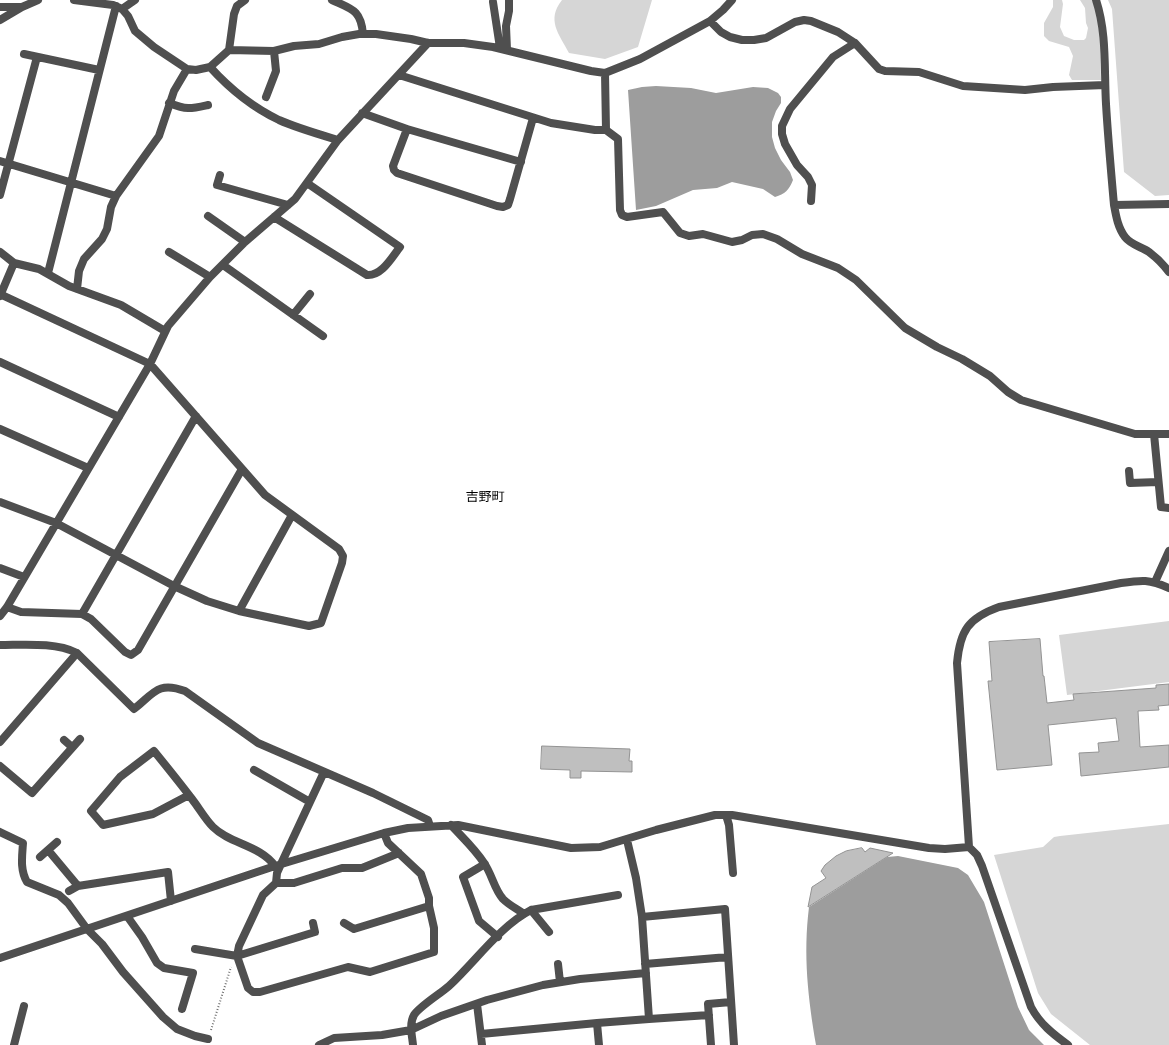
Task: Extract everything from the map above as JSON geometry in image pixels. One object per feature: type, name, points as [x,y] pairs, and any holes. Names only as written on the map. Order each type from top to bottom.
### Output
[{"type":"street","points":[[0,20],[35,0]]},
{"type":"street","points":[[74,0],[102,3],[119,7],[128,16],[135,31],[187,69],[196,70],[210,67],[229,50],[236,3],[245,0]]},
{"type":"street","points":[[48,273],[99,70],[119,7],[135,0]]},
{"type":"street","points":[[332,0],[352,10],[359,16],[362,22],[363,34]]},
{"type":"street","points":[[504,49],[506,26],[510,11],[509,0]]},
{"type":"street","points":[[229,50],[274,51],[294,46],[319,44],[342,37],[363,34],[411,39],[428,43],[464,43],[504,49],[590,71],[605,73],[640,59],[710,21],[732,0]]},
{"type":"street","points":[[1096,0],[1100,11],[1103,38],[1114,205],[1117,220],[1125,237],[1133,244],[1148,251],[1168,268]]},
{"type":"street","points":[[494,2],[504,49]]},
{"type":"street","points":[[0,7],[22,7]]},
{"type":"street","points":[[710,21],[721,32],[730,37],[742,40],[766,38],[795,22],[804,20],[811,21],[838,32],[855,43],[879,69],[885,71],[920,72],[963,86],[1025,90],[1053,87],[1105,85]]},
{"type":"street","points":[[0,616],[7,607],[150,364],[168,326],[210,277],[245,242],[288,205],[307,183],[338,140],[428,43]]},
{"type":"street","points":[[811,200],[812,185],[808,176],[797,165],[785,144],[782,134],[782,126],[790,109],[832,57],[855,43]]},
{"type":"street","points":[[266,98],[276,70],[274,51]]},
{"type":"street","points":[[24,54],[99,70]]},
{"type":"street","points":[[0,195],[37,57]]},
{"type":"street","points":[[210,67],[236,92],[262,110],[280,120],[338,140]]},
{"type":"street","points":[[77,289],[79,271],[84,259],[102,239],[107,229],[111,207],[116,196],[159,136],[174,91],[187,69]]},
{"type":"street","points":[[605,73],[606,130]]},
{"type":"street","points":[[399,75],[533,118],[595,130],[606,130],[618,139],[620,210],[622,215],[627,216],[663,212],[680,233],[689,236],[703,234],[732,242],[742,240],[752,235],[764,234],[777,239],[802,254],[838,268],[856,280],[905,328],[937,348],[962,359],[990,376],[1008,392],[1021,400],[1135,434],[1169,434]]},
{"type":"street","points":[[169,103],[184,109],[208,106]]},
{"type":"street","points":[[362,113],[407,129],[521,162]]},
{"type":"street","points":[[407,129],[393,166],[397,173],[503,207],[508,205],[533,118]]},
{"type":"street","points":[[0,161],[116,196]]},
{"type":"street","points":[[220,175],[217,185],[288,205]]},
{"type":"street","points":[[274,217],[368,275],[373,275],[380,272],[400,247],[307,183]]},
{"type":"street","points":[[1114,205],[1169,204]]},
{"type":"street","points":[[208,216],[245,242]]},
{"type":"street","points":[[0,252],[14,263],[23,266],[30,266],[48,273],[69,286],[121,305],[165,331]]},
{"type":"street","points":[[170,252],[210,277]]},
{"type":"street","points":[[0,502],[56,523],[191,595],[238,611],[310,626],[321,622],[342,563],[343,556],[340,549],[265,495],[150,364],[0,295],[14,263]]},
{"type":"street","points":[[223,264],[322,336]]},
{"type":"street","points":[[293,315],[310,294]]},
{"type":"street","points":[[0,362],[119,417]]},
{"type":"street","points":[[82,614],[196,416]]},
{"type":"street","points":[[0,429],[88,468]]},
{"type":"street","points":[[1154,434],[1161,507],[1169,508]]},
{"type":"street","points":[[7,607],[21,612],[82,614],[91,619],[126,652],[131,654],[138,650],[242,469]]},
{"type":"street","points":[[1129,471],[1130,483],[1158,482]]},
{"type":"street","points":[[238,611],[292,515]]},
{"type":"street","points":[[1155,582],[1169,550]]},
{"type":"street","points":[[0,568],[24,577]]},
{"type":"street","points":[[1068,1045],[1044,1026],[1036,1017],[1031,1007],[982,866],[977,855],[969,847],[957,663],[958,646],[963,632],[972,621],[984,612],[999,606],[1140,580],[1155,582],[1169,588]]},
{"type":"street","points":[[0,645],[54,646],[67,648],[77,653],[134,709],[165,686],[174,687],[185,691],[258,743],[368,791],[428,820],[430,826]]},
{"type":"street","points":[[0,742],[77,653]]},
{"type":"street","points":[[0,766],[32,793],[80,739]]},
{"type":"street","points":[[64,740],[72,747]]},
{"type":"street","points":[[189,795],[153,814],[103,825],[91,812],[120,778],[154,751],[189,795],[213,827],[224,835],[259,852],[278,865]]},
{"type":"street","points":[[254,770],[310,802]]},
{"type":"street","points":[[276,884],[278,865],[324,772]]},
{"type":"street","points":[[0,958],[278,865],[384,832],[408,828],[458,825],[571,848],[600,847],[656,830],[715,815],[732,815],[929,848],[945,849],[969,847]]},
{"type":"street","points":[[726,815],[729,825],[733,873]]},
{"type":"street","points":[[451,825],[485,864],[491,874],[497,890],[504,899],[528,912],[549,932]]},
{"type":"street","points":[[0,832],[23,843],[23,874],[27,882],[59,895],[68,903],[87,929],[102,944],[123,972],[163,1017],[177,1029],[208,1039]]},
{"type":"street","points":[[384,832],[388,843],[399,853],[421,874],[429,898],[429,906],[434,928],[434,952],[370,972],[348,967],[260,992],[253,992],[248,988],[237,956],[239,946],[263,895],[276,884],[294,883],[342,868],[362,868],[399,853]]},
{"type":"street","points":[[627,840],[636,878],[642,917],[649,1019]]},
{"type":"street","points":[[40,857],[57,842]]},
{"type":"street","points":[[48,850],[78,886]]},
{"type":"street","points":[[485,864],[463,877],[479,921],[498,937]]},
{"type":"street","points":[[70,890],[78,886],[168,872],[171,901]]},
{"type":"street","points":[[412,1045],[411,1022],[414,1014],[449,985],[498,937],[528,912],[618,895]]},
{"type":"street","points":[[344,922],[354,929],[429,906]]},
{"type":"street","points":[[642,917],[725,909],[734,1045]]},
{"type":"street","points":[[127,916],[142,937],[157,963],[164,968],[193,973],[182,1009]]},
{"type":"street","points":[[195,949],[237,956],[315,932],[313,923]]},
{"type":"street","points":[[645,964],[728,957]]},
{"type":"street","points":[[558,964],[560,982]]},
{"type":"street","points":[[319,1045],[334,1038],[382,1035],[411,1030],[441,1016],[543,985],[580,979],[646,973]]},
{"type":"street","points":[[711,1045],[708,1004],[731,1002]]},
{"type":"street","points":[[477,1004],[482,1045]]},
{"type":"street","points":[[14,1045],[24,1006]]},
{"type":"street","points":[[481,1034],[597,1023],[709,1015]]},
{"type":"street","points":[[597,1023],[599,1045]]},
{"type":"path","points":[[208,1039],[234,959],[237,956]]},
{"type":"shaded area","points":[[562,0],[652,0],[638,47],[605,59],[569,53],[558,33],[555,21],[557,7]]},
{"type":"shaded area","points":[[1053,0],[1062,0],[1063,4],[1060,27],[1064,36],[1074,40],[1084,40],[1086,38],[1088,28],[1086,23],[1085,8],[1080,0],[1092,0],[1098,19],[1101,49],[1101,80],[1072,80],[1069,75],[1073,56],[1069,47],[1049,41],[1044,36],[1044,23],[1053,7]]},
{"type":"shaded area","points":[[1108,0],[1169,0],[1169,195],[1155,196],[1124,172],[1112,9]]},
{"type":"shaded area","points":[[656,86],[691,88],[716,93],[753,87],[768,88],[778,93],[781,97],[781,103],[772,122],[772,137],[775,148],[781,160],[790,172],[793,180],[788,189],[784,193],[775,197],[763,189],[732,182],[717,188],[693,190],[656,206],[636,210],[628,90]]},
{"type":"shaded area","points":[[1169,621],[1169,682],[1067,695],[1059,635]]},
{"type":"shaded area","points":[[1169,824],[1169,1045],[1090,1045],[1051,1014],[1038,993],[994,855],[1043,847],[1054,837]]},
{"type":"shaded area","points":[[898,856],[958,868],[968,875],[984,902],[1018,1007],[1029,1030],[1044,1045],[816,1045],[806,959],[809,907],[887,857]]},
{"type":"building","points":[[1040,639],[1047,703],[1074,700],[1073,694],[1156,688],[1156,685],[1169,684],[1169,705],[1158,706],[1159,710],[1138,711],[1140,747],[1169,745],[1169,767],[1081,776],[1079,753],[1099,752],[1098,743],[1119,741],[1116,718],[1048,725],[1052,765],[997,770],[988,681],[992,681],[989,642]]},
{"type":"building","points":[[542,746],[630,749],[629,761],[632,761],[632,772],[581,771],[581,778],[570,778],[570,770],[541,769]]},
{"type":"building","points":[[862,848],[865,852],[870,848],[893,853],[808,907],[812,887],[826,878],[821,871],[825,865],[836,856],[846,851]]},
{"type":"district","name":"吉野町","points":[[485,497]]}]
